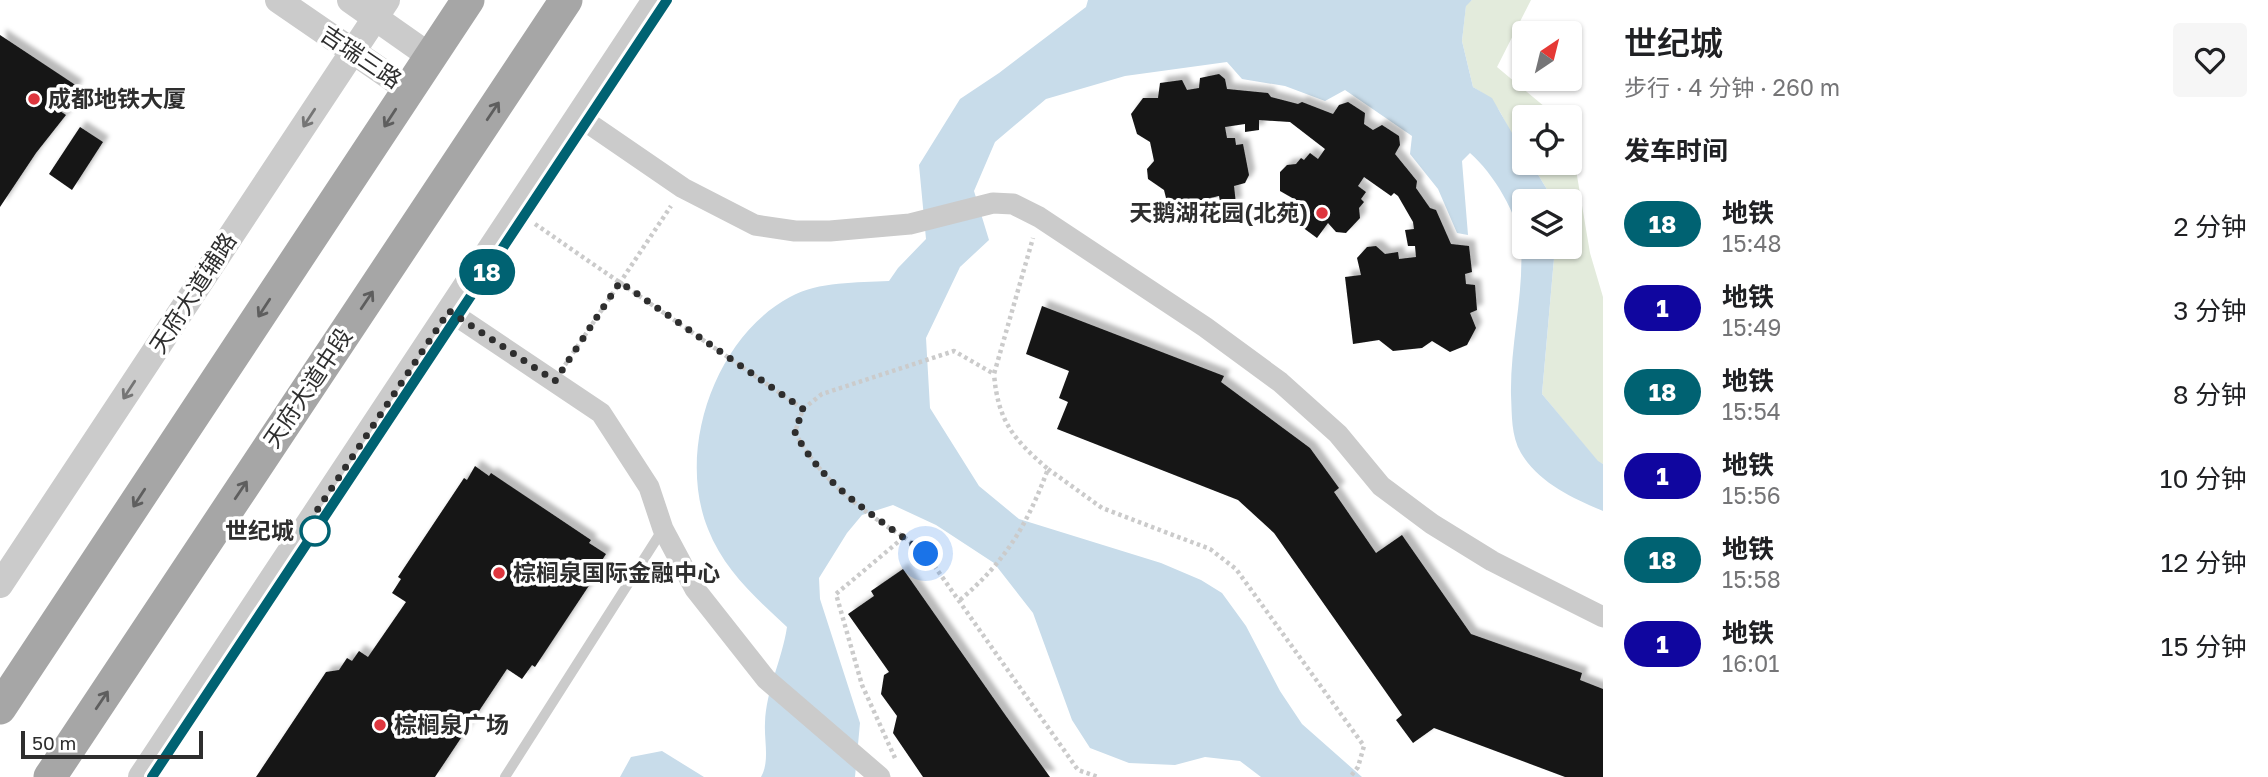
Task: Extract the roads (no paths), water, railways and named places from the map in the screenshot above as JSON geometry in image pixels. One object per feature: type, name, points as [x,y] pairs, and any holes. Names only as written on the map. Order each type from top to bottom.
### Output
[{"type":"main road","points":[[0,708],[468,0]]},
{"type":"main road","name":"天府大道中段","points":[[50,777],[566,0]]},
{"type":"street","name":"吉瑞三路","points":[[278,0],[409,90]]},
{"type":"street","name":"吉瑞三路","points":[[350,0],[381,9],[430,57]]},
{"type":"street","points":[[141,777],[655,0]]},
{"type":"street","name":"天府大道辅路","points":[[0,585],[381,9]]},
{"type":"street","points":[[578,116],[683,188],[755,225],[818,231],[910,224],[993,203],[1013,204],[1039,217],[1205,327],[1280,382],[1338,433],[1381,486],[1432,524],[1492,561],[1603,617]]},
{"type":"street","points":[[449,311],[600,413],[649,487],[663,530],[695,589],[766,679],[882,769]]},
{"type":"lane","points":[[505,777],[663,530]]},
{"type":"water","points":[[1088,0],[1472,0],[1466,6],[1462,41],[1473,87],[1492,98],[1512,133],[1512,175],[1538,175],[1547,189],[1512,189],[1512,213],[1496,183],[1470,153],[1462,161],[1468,235],[1457,233],[1438,189],[1410,154],[1412,136],[1345,90],[1325,101],[1285,86],[1242,79],[1227,62],[1125,76],[1046,99],[995,142],[974,191],[989,240],[960,267],[926,338],[930,408],[979,486],[1019,519],[1161,563],[1201,580],[1222,593],[1246,626],[1280,691],[1302,724],[1362,777],[1261,777],[1240,761],[1205,757],[1175,765],[1129,763],[1090,748],[1072,720],[1033,613],[994,563],[936,525],[893,505],[862,515],[847,533],[819,578],[820,599],[860,723],[855,777],[761,777],[766,758],[766,711],[787,627],[732,570],[708,529],[699,498],[697,465],[700,431],[709,398],[723,367],[741,339],[764,315],[790,297],[826,285],[889,281],[926,239],[919,165],[960,99],[1086,7]]},
{"type":"water","points":[[1521,259],[1554,259],[1542,394],[1603,464],[1603,511],[1569,495],[1537,473],[1528,464],[1515,440],[1511,395]]},
{"type":"water","points":[[662,751],[704,777],[620,777],[631,757]]},
{"type":"metro line","name":"18","points":[[152,777],[667,0]]},
{"type":"place","name":"成都地铁大厦","points":[[34,99]]},
{"type":"place","name":"天鹅湖花园(北苑)","points":[[1322,213]]},
{"type":"place","name":"世纪城","points":[[315,531]]},
{"type":"place","name":"棕榈泉国际金融中心","points":[[499,573]]},
{"type":"place","name":"棕榈泉广场","points":[[380,725]]}]
